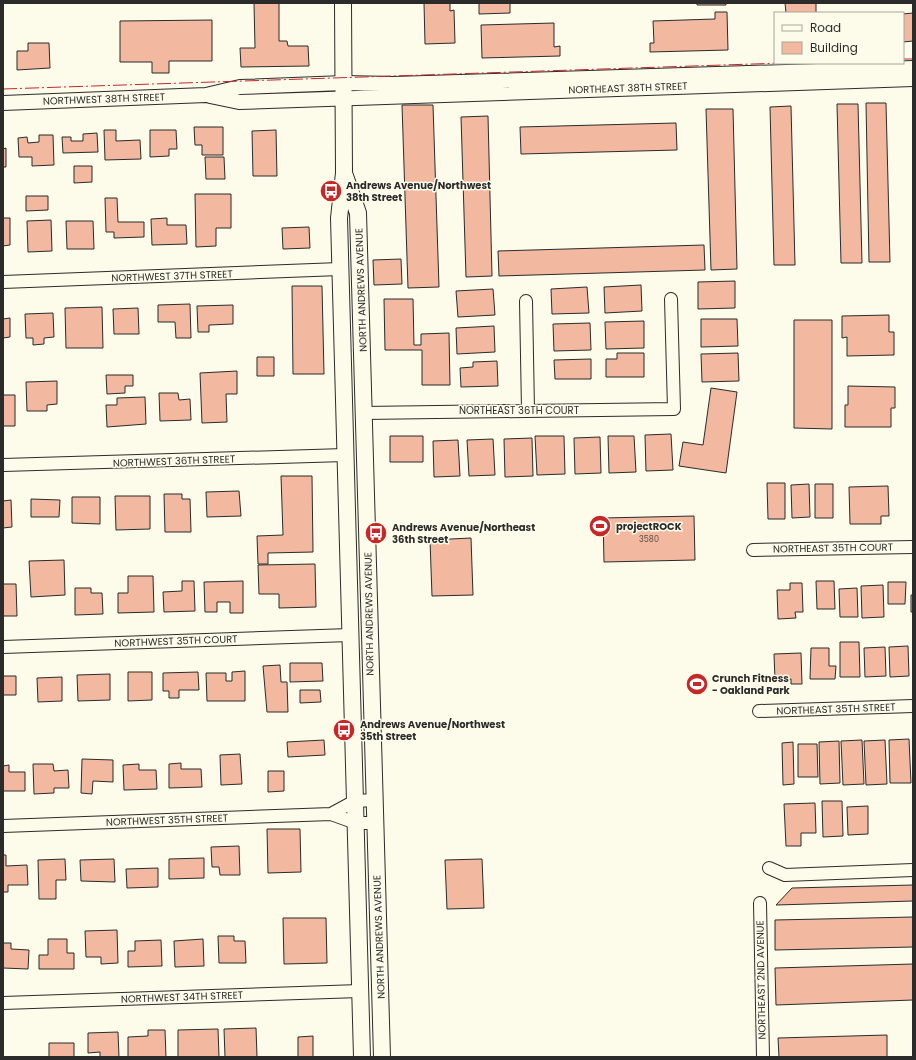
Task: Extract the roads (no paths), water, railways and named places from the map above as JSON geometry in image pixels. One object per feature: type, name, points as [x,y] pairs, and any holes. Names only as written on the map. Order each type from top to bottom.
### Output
[{"type":"main road","name":"NORTH ANDREWS AVENUE","points":[[343,3],[344,173],[339,218],[362,1057]]},
{"type":"main road","name":"NORTH ANDREWS AVENUE","points":[[344,173],[358,213],[382,1057]]},
{"type":"main road","points":[[343,387],[350,402],[364,413]]},
{"type":"main road","points":[[345,455],[355,459],[366,474]]},
{"type":"street","name":"NORTHEAST 38TH STREET","points":[[344,91],[393,84],[913,68]]},
{"type":"street","name":"NORTHEAST 38TH STREET","points":[[344,91],[913,79]]},
{"type":"street","name":"NORTHWEST 38TH STREET","points":[[3,103],[206,95],[240,88],[344,91]]},
{"type":"street","name":"NORTHWEST 37TH STREET","points":[[3,282],[340,269]]},
{"type":"street","name":"NORTHEAST 36TH COURT","points":[[364,413],[674,409],[671,299]]},
{"type":"street","points":[[526,301],[528,410]]},
{"type":"street","name":"NORTHWEST 36TH STREET","points":[[3,465],[345,455]]},
{"type":"street","name":"NORTHEAST 35TH COURT","points":[[753,550],[913,547]]},
{"type":"street","name":"NORTHWEST 35TH COURT","points":[[3,647],[350,635]]},
{"type":"street","name":"NORTHEAST 35TH STREET","points":[[759,711],[913,706]]},
{"type":"street","name":"NORTHWEST 35TH STREET","points":[[331,814],[355,801],[375,800]]},
{"type":"street","name":"NORTHWEST 35TH STREET","points":[[3,826],[331,814],[356,824],[375,823]]},
{"type":"street","points":[[769,868],[786,875],[913,870]]},
{"type":"street","name":"NORTHEAST 2ND AVENUE","points":[[760,903],[763,1057]]},
{"type":"street","name":"NORTHWEST 34TH STREET","points":[[3,1003],[360,991]]},
{"type":"place","name":"Andrews Avenue/Northwest 38th Street","points":[[331,191]]},
{"type":"place","name":"projectROCK","points":[[600,526]]},
{"type":"place","name":"Andrews Avenue/Northeast 36th Street","points":[[376,533]]},
{"type":"place","name":"Crunch Fitness - Oakland Park","points":[[697,684]]},
{"type":"place","name":"Andrews Avenue/Northwest 35th Street","points":[[344,730]]}]
